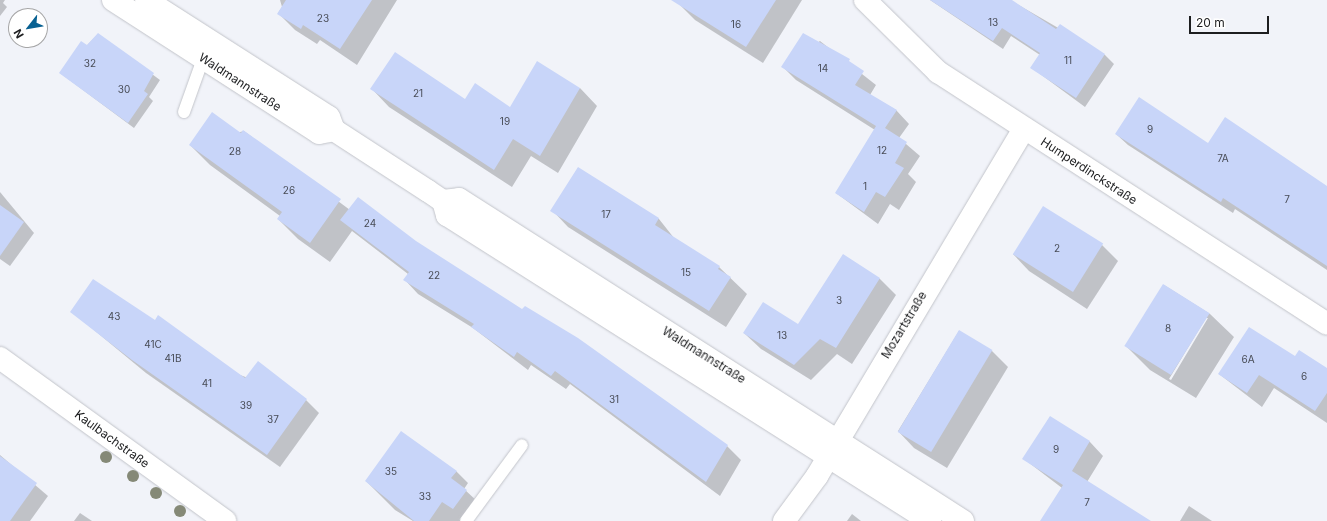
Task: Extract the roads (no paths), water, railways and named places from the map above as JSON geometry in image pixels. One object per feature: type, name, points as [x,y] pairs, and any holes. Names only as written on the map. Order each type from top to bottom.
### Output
[{"type":"street","name":"Waldmannstraße","points":[[113,0],[151,10],[319,133],[334,130],[443,200],[459,199],[832,448],[930,521]]},
{"type":"street","name":"Humperdinckstraße","points":[[865,0],[938,72],[1327,324]]},
{"type":"street","name":"Mozartstraße","points":[[784,521],[832,448],[1024,129]]},
{"type":"street","name":"Kaulbachstraße","points":[[0,358],[225,521]]},
{"type":"street","name":"Waldmannstraße","points":[[832,448],[963,521]]},
{"type":"lane","points":[[184,112],[207,50]]},
{"type":"lane","points":[[466,521],[522,445]]}]
